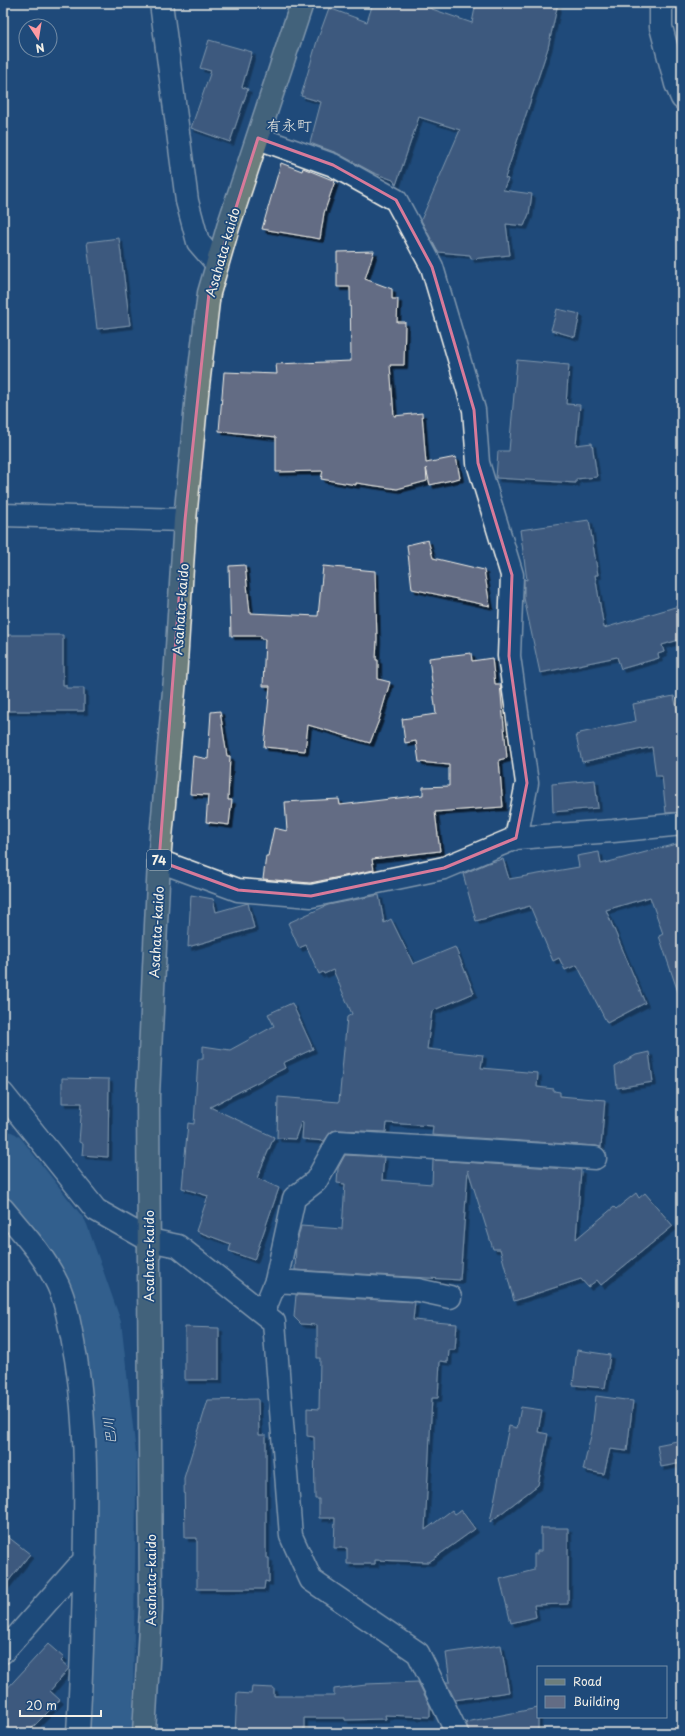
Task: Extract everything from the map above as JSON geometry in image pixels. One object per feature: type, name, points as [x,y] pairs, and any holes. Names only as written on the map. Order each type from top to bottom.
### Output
[{"type":"main road","name":"Asahata-kaido","points":[[144,1733],[151,1609],[148,1096],[159,861],[175,679],[185,520],[197,394],[209,293],[217,264],[302,3]]},
{"type":"street","points":[[161,3],[187,201],[198,242],[217,264]]},
{"type":"street","points":[[662,3],[662,27],[676,84],[682,98]]},
{"type":"street","points":[[258,138],[333,165],[396,200],[432,267],[474,410],[478,463],[512,575],[509,656],[527,783],[516,838]]},
{"type":"street","points":[[3,515],[185,520]]},
{"type":"street","points":[[159,861],[238,890],[311,896],[444,868],[516,838],[682,824]]},
{"type":"street","points":[[3,1094],[96,1210],[148,1240],[178,1246],[274,1322],[291,1536],[311,1580],[418,1653],[457,1733]]},
{"type":"street","points":[[263,1313],[276,1281],[294,1198],[316,1181],[338,1142],[595,1158]]},
{"type":"street","points":[[3,1208],[40,1254],[56,1280],[65,1306],[77,1362],[83,1413],[85,1494],[84,1610],[78,1733]]},
{"type":"street","points":[[276,1281],[418,1290],[450,1297]]},
{"type":"street","points":[[3,1652],[85,1559]]},
{"type":"highlighted area","points":[[258,138],[333,165],[396,200],[432,267],[474,410],[478,463],[512,575],[509,656],[527,783],[516,838],[444,868],[311,896],[238,890],[159,861],[185,520],[209,293]]},
{"type":"building","points":[[373,3],[415,3],[472,23],[476,3],[558,3],[548,48],[505,178],[508,179],[503,190],[532,194],[529,214],[524,226],[506,224],[510,255],[471,259],[470,255],[438,252],[421,220],[460,130],[419,117],[396,185],[393,180],[374,173],[337,153],[310,143],[321,102],[301,96],[317,41],[329,8],[367,22]]},
{"type":"building","points":[[209,40],[252,52],[242,87],[248,89],[230,142],[191,128],[211,71],[200,68]]},
{"type":"building","points":[[281,163],[302,171],[303,168],[335,181],[324,213],[320,239],[262,229]]},
{"type":"building","points":[[119,238],[130,325],[97,329],[87,242]]},
{"type":"building","points":[[374,251],[365,279],[392,289],[392,299],[398,299],[397,322],[405,322],[404,365],[390,365],[394,416],[422,413],[426,463],[456,457],[460,478],[430,485],[426,468],[427,481],[397,489],[356,483],[356,485],[321,479],[323,471],[276,472],[276,437],[219,431],[224,372],[277,374],[276,364],[351,361],[350,287],[337,287],[337,252]]},
{"type":"building","points":[[557,309],[580,314],[575,337],[551,330]]},
{"type":"building","points":[[517,360],[569,365],[566,404],[580,405],[576,445],[592,443],[597,477],[576,479],[576,483],[496,478],[498,451],[509,451]]},
{"type":"building","points":[[589,520],[598,575],[595,575],[604,628],[682,605],[682,639],[662,645],[664,652],[658,654],[659,658],[621,669],[617,657],[540,673],[524,598],[524,579],[527,580],[520,530]]},
{"type":"building","points":[[428,540],[433,558],[484,570],[490,606],[412,589],[407,545]]},
{"type":"building","points":[[245,565],[250,613],[318,616],[323,566],[375,571],[377,639],[376,660],[378,660],[378,679],[390,682],[379,720],[370,743],[308,725],[305,751],[264,747],[270,686],[263,686],[265,639],[261,639],[261,636],[231,636],[229,566]]},
{"type":"building","points":[[3,635],[63,635],[63,685],[66,685],[66,688],[84,688],[84,711],[3,711]]},
{"type":"building","points":[[471,653],[472,661],[492,658],[495,684],[500,684],[507,758],[499,760],[503,807],[435,812],[440,851],[372,859],[374,870],[310,883],[263,879],[266,856],[268,856],[274,828],[287,831],[285,802],[339,799],[340,805],[423,795],[423,787],[449,786],[449,765],[419,762],[416,741],[405,743],[402,719],[436,714],[429,658]]},
{"type":"building","points":[[674,696],[678,714],[682,713],[682,812],[666,813],[662,776],[656,776],[652,747],[582,762],[576,735],[636,721],[633,704]]},
{"type":"building","points":[[220,711],[227,756],[230,756],[228,800],[232,800],[229,825],[206,822],[208,795],[190,794],[193,756],[208,759],[211,712]]},
{"type":"building","points":[[595,780],[598,808],[553,812],[552,784]]},
{"type":"building","points":[[676,844],[682,862],[682,992],[678,992],[659,936],[663,934],[650,897],[606,910],[645,1003],[607,1023],[577,965],[565,970],[559,958],[553,961],[530,906],[476,921],[463,874],[488,863],[503,859],[509,879],[579,867],[577,856],[599,852],[601,864]]},
{"type":"building","points":[[191,895],[213,899],[216,912],[248,903],[254,928],[188,947]]},
{"type":"building","points":[[379,895],[384,923],[391,919],[413,964],[455,947],[474,993],[432,1011],[427,1049],[483,1055],[481,1068],[538,1073],[537,1087],[554,1089],[554,1091],[560,1092],[560,1096],[605,1100],[601,1147],[432,1135],[433,1126],[387,1123],[386,1132],[338,1130],[332,1131],[324,1141],[302,1139],[303,1123],[301,1122],[295,1139],[277,1138],[278,1097],[339,1102],[347,1017],[352,1014],[333,970],[324,974],[323,972],[319,974],[306,945],[299,948],[288,923],[328,905]]},
{"type":"building","points":[[292,1003],[313,1049],[283,1063],[285,1068],[210,1107],[274,1137],[257,1178],[279,1188],[254,1260],[229,1251],[231,1244],[196,1231],[208,1196],[182,1188],[188,1123],[194,1124],[198,1059],[203,1059],[203,1046],[230,1050],[274,1026],[268,1014]]},
{"type":"building","points":[[649,1052],[653,1082],[617,1088],[615,1067],[636,1055]]},
{"type":"building","points":[[62,1078],[109,1079],[108,1157],[82,1155],[83,1144],[79,1142],[82,1103],[62,1103]]},
{"type":"building","points":[[345,1155],[384,1157],[382,1180],[432,1184],[433,1160],[581,1170],[576,1239],[614,1207],[616,1209],[636,1193],[639,1198],[645,1193],[673,1226],[601,1285],[597,1280],[588,1287],[581,1279],[514,1301],[500,1249],[493,1249],[468,1170],[460,1280],[295,1270],[296,1246],[301,1226],[342,1229],[345,1184],[337,1183],[338,1168]]},
{"type":"building","points":[[296,1295],[415,1302],[413,1320],[457,1324],[455,1350],[449,1350],[448,1362],[440,1361],[438,1398],[432,1398],[425,1530],[452,1510],[455,1514],[461,1510],[475,1529],[429,1562],[375,1560],[375,1564],[347,1564],[347,1548],[334,1548],[335,1518],[319,1518],[319,1499],[315,1499],[314,1437],[307,1436],[307,1408],[319,1409],[320,1358],[317,1358],[317,1325],[301,1324],[294,1317]]},
{"type":"building","points":[[185,1327],[219,1328],[219,1380],[185,1380]]},
{"type":"building","points":[[577,1350],[610,1355],[605,1388],[573,1385]]},
{"type":"building","points":[[596,1396],[633,1401],[627,1451],[610,1449],[604,1474],[583,1470],[592,1431]]},
{"type":"building","points":[[258,1399],[259,1435],[266,1435],[266,1558],[269,1558],[269,1582],[265,1581],[264,1589],[197,1589],[197,1538],[185,1538],[184,1478],[208,1400]]},
{"type":"building","points":[[521,1407],[542,1410],[538,1432],[548,1434],[538,1485],[490,1522],[509,1426],[517,1428]]},
{"type":"building","points":[[682,1440],[682,1463],[661,1467],[657,1445]]},
{"type":"building","points":[[541,1528],[568,1528],[568,1604],[534,1605],[536,1617],[511,1623],[500,1579],[534,1570],[534,1554],[537,1554],[537,1551],[541,1551]]},
{"type":"building","points":[[3,1533],[30,1554],[3,1588]]},
{"type":"building","points":[[48,1644],[64,1658],[61,1661],[69,1668],[50,1691],[60,1700],[27,1733],[3,1733],[3,1693]]},
{"type":"building","points":[[501,1645],[509,1692],[455,1700],[446,1682],[450,1682],[446,1653]]},
{"type":"building","points":[[418,1682],[430,1706],[430,1717],[385,1715],[386,1719],[345,1720],[345,1718],[304,1718],[304,1733],[235,1733],[237,1693],[251,1694],[252,1687],[274,1688],[274,1696],[334,1696],[334,1689],[366,1684]]},
{"type":"building","points":[[537,1708],[538,1733],[469,1733],[466,1722]]},
{"type":"waterway","name":"巴川","points":[[3,1155],[64,1233],[97,1327],[112,1459],[108,1733]]},
{"type":"district","name":"有永町","points":[[289,124]]}]
